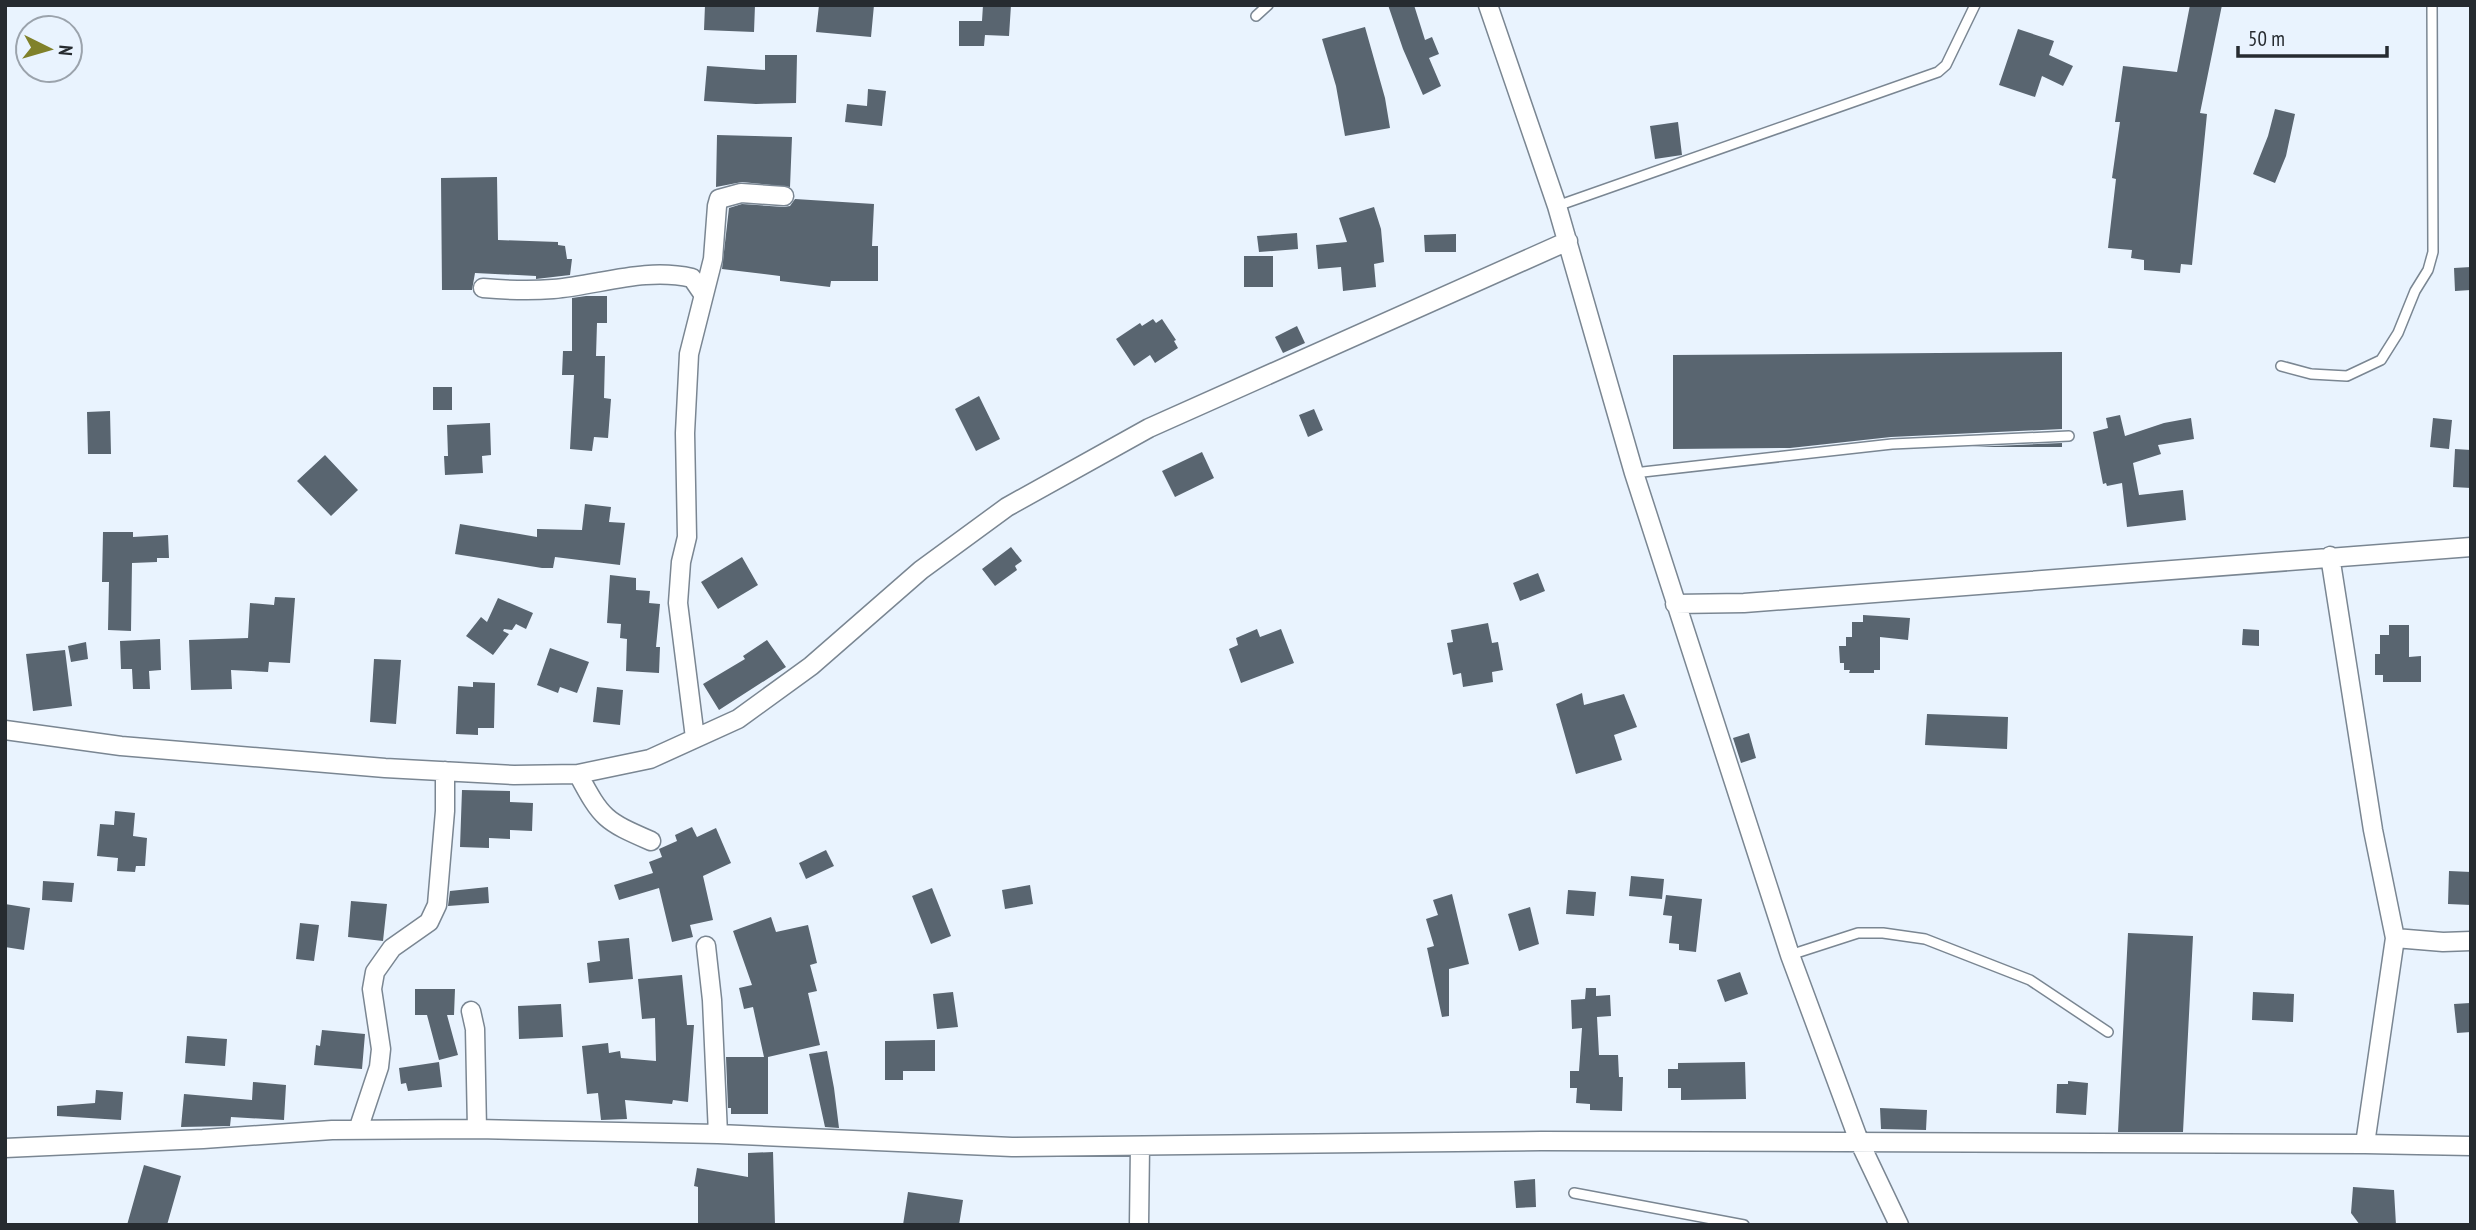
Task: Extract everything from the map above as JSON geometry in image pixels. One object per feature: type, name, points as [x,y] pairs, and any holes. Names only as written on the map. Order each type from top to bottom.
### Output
[{"type":"street","points":[[1488,5],[1557,206],[1634,473],[1790,955],[1859,1141],[1899,1225]]},
{"type":"street","points":[[695,738],[678,603],[681,562],[687,537],[685,433],[689,354],[713,259],[719,199],[741,193],[784,196]]},
{"type":"street","points":[[5,730],[121,746],[514,775],[578,774],[650,759],[738,719],[811,666],[921,570],[1007,507],[1149,428],[1568,241]]},
{"type":"street","points":[[483,288],[519,291],[554,289],[658,273],[692,278],[703,294]]},
{"type":"street","points":[[1675,604],[1756,603],[2471,547]]},
{"type":"street","points":[[2330,556],[2373,830],[2395,938],[2365,1143]]},
{"type":"street","points":[[358,1130],[379,1067],[381,1049],[372,989],[375,972],[391,948],[429,922],[437,905],[445,771]]},
{"type":"street","points":[[578,774],[597,809],[615,825],[651,841]]},
{"type":"street","points":[[2395,938],[2471,942]]},
{"type":"street","points":[[706,946],[715,1045],[718,1134]]},
{"type":"street","points":[[471,1011],[475,1029],[477,1129]]},
{"type":"street","points":[[5,1149],[358,1130],[477,1129],[718,1134],[1012,1147],[1541,1141],[2365,1143],[2471,1146]]},
{"type":"street","points":[[1139,1225],[1140,1146]]},
{"type":"lane","points":[[1256,16],[1268,5]]},
{"type":"lane","points":[[1557,206],[1938,72],[1946,65],[1975,5]]},
{"type":"lane","points":[[2281,366],[2311,374],[2347,376],[2381,360],[2399,333],[2415,291],[2428,270],[2433,252],[2432,5]]},
{"type":"lane","points":[[1634,473],[1892,444],[2069,436]]},
{"type":"lane","points":[[1790,955],[1858,933],[1883,933],[1925,939],[2030,980],[2108,1032]]},
{"type":"lane","points":[[1574,1193],[1744,1225]]},
{"type":"building","points":[[705,5],[755,5],[754,32],[704,30]]},
{"type":"building","points":[[819,5],[874,5],[871,37],[816,32]]},
{"type":"building","points":[[983,5],[1011,5],[1009,36],[985,35],[984,46],[959,46],[959,21],[982,21]]},
{"type":"building","points":[[1388,5],[1414,5],[1425,40],[1432,37],[1439,54],[1429,58],[1441,86],[1423,95]]},
{"type":"building","points":[[2190,5],[2222,5],[2200,113],[2207,114],[2192,265],[2181,264],[2180,273],[2144,270],[2144,260],[2131,258],[2132,250],[2108,248],[2116,179],[2112,178],[2120,122],[2115,122],[2123,66],[2177,72]]},
{"type":"building","points":[[1365,27],[1385,98],[1390,128],[1345,136],[1336,86],[1322,39]]},
{"type":"building","points":[[2018,29],[2054,41],[2049,55],[2073,66],[2063,86],[2042,76],[2035,97],[1999,85]]},
{"type":"building","points":[[765,55],[797,55],[796,103],[704,101],[707,66],[765,70]]},
{"type":"building","points":[[868,89],[886,91],[882,126],[845,122],[847,104],[867,106]]},
{"type":"building","points":[[2275,109],[2295,114],[2286,156],[2275,183],[2253,174]]},
{"type":"building","points":[[1678,122],[1682,155],[1655,159],[1650,126]]},
{"type":"building","points":[[717,135],[792,137],[790,187],[742,182],[716,187]]},
{"type":"building","points":[[497,177],[498,240],[558,242],[558,245],[565,246],[567,259],[572,259],[570,275],[536,279],[536,276],[475,273],[472,290],[442,290],[441,178]]},
{"type":"building","points":[[795,199],[874,204],[872,246],[878,246],[878,281],[831,281],[830,287],[780,281],[780,276],[722,269],[729,208],[742,204],[784,207],[790,206]]},
{"type":"building","points":[[1374,207],[1381,229],[1384,262],[1374,264],[1376,287],[1343,291],[1341,267],[1318,269],[1316,245],[1347,242],[1339,218]]},
{"type":"building","points":[[1297,233],[1298,249],[1259,252],[1257,236]]},
{"type":"building","points":[[1456,234],[1456,252],[1425,252],[1424,235]]},
{"type":"building","points":[[1244,256],[1273,256],[1273,287],[1244,287]]},
{"type":"building","points":[[2471,267],[2471,290],[2455,291],[2454,268]]},
{"type":"building","points":[[607,296],[607,323],[597,323],[596,356],[605,356],[604,398],[611,399],[608,438],[594,437],[592,451],[570,449],[574,375],[562,375],[563,351],[572,351],[572,298]]},
{"type":"building","points":[[1153,319],[1156,323],[1162,319],[1176,340],[1174,341],[1178,348],[1155,363],[1150,355],[1134,366],[1116,339],[1140,323],[1142,326]]},
{"type":"building","points":[[1297,326],[1305,343],[1283,353],[1275,337]]},
{"type":"building","points":[[2062,352],[2062,429],[1891,437],[1790,448],[1673,449],[1673,355]]},
{"type":"building","points":[[433,387],[452,387],[452,410],[433,410]]},
{"type":"building","points":[[979,396],[1000,439],[976,451],[955,409]]},
{"type":"building","points":[[1314,409],[1323,430],[1308,437],[1299,415]]},
{"type":"building","points":[[110,411],[111,454],[88,454],[87,412]]},
{"type":"building","points":[[2120,415],[2125,436],[2164,423],[2191,418],[2194,439],[2158,445],[2161,454],[2133,463],[2139,495],[2183,490],[2186,520],[2127,527],[2122,483],[2107,486],[2106,483],[2103,484],[2093,432],[2108,428],[2106,418]]},
{"type":"building","points":[[2433,418],[2452,420],[2449,449],[2430,447]]},
{"type":"building","points":[[490,423],[491,455],[482,456],[483,473],[445,475],[444,456],[448,456],[447,425]]},
{"type":"building","points":[[2062,443],[2062,447],[1972,447]]},
{"type":"building","points":[[2455,449],[2471,450],[2471,488],[2453,487]]},
{"type":"building","points":[[1202,452],[1214,478],[1175,497],[1162,471]]},
{"type":"building","points":[[325,455],[358,490],[331,516],[297,481]]},
{"type":"building","points":[[585,504],[611,507],[609,522],[625,523],[620,565],[555,557],[553,568],[542,568],[455,554],[460,524],[537,537],[537,529],[582,530]]},
{"type":"building","points":[[103,532],[133,532],[133,537],[168,535],[169,558],[157,558],[157,562],[132,563],[131,631],[108,630],[109,582],[102,582]]},
{"type":"building","points":[[1011,547],[1022,561],[1015,566],[1017,570],[995,586],[982,569]]},
{"type":"building","points":[[742,557],[758,585],[718,609],[701,582]]},
{"type":"building","points":[[1538,573],[1545,591],[1520,601],[1513,583]]},
{"type":"building","points":[[610,575],[636,578],[636,590],[650,591],[649,603],[660,604],[656,647],[660,647],[659,673],[626,671],[627,639],[620,638],[621,624],[607,623]]},
{"type":"building","points":[[275,597],[295,598],[290,663],[269,662],[268,672],[231,670],[232,689],[191,690],[189,640],[248,638],[250,603],[274,605]]},
{"type":"building","points":[[498,598],[533,613],[526,629],[516,624],[512,630],[504,629],[503,631],[509,634],[493,655],[466,636],[481,617],[487,622]]},
{"type":"building","points":[[1863,615],[1910,618],[1908,640],[1880,637],[1880,670],[1874,670],[1874,673],[1849,673],[1850,670],[1844,670],[1844,663],[1840,663],[1839,646],[1846,646],[1846,637],[1852,637],[1852,622],[1863,622]]},
{"type":"building","points":[[1488,623],[1492,643],[1498,642],[1503,670],[1492,672],[1493,682],[1463,687],[1461,673],[1453,675],[1447,643],[1453,642],[1451,630]]},
{"type":"building","points":[[2389,625],[2409,625],[2409,657],[2421,656],[2421,682],[2383,682],[2383,675],[2375,675],[2375,654],[2380,654],[2380,635],[2389,635]]},
{"type":"building","points":[[1257,629],[1260,637],[1281,629],[1294,663],[1241,683],[1229,649],[1238,645],[1236,638]]},
{"type":"building","points":[[2243,629],[2259,630],[2259,646],[2242,645]]},
{"type":"building","points":[[160,639],[161,670],[149,671],[150,689],[133,689],[132,669],[121,669],[120,641]]},
{"type":"building","points":[[767,640],[786,667],[719,710],[703,684],[745,659],[743,656]]},
{"type":"building","points":[[86,642],[88,659],[71,662],[68,646]]},
{"type":"building","points":[[550,648],[589,662],[577,693],[560,687],[558,693],[537,685]]},
{"type":"building","points":[[65,650],[72,706],[33,711],[26,654]]},
{"type":"building","points":[[374,659],[401,660],[396,724],[370,722]]},
{"type":"building","points":[[473,682],[495,683],[494,728],[478,728],[478,735],[456,734],[458,686],[473,687]]},
{"type":"building","points":[[597,687],[623,690],[620,725],[593,722]]},
{"type":"building","points":[[1582,693],[1584,705],[1624,694],[1637,727],[1614,735],[1622,760],[1576,774],[1556,704]]},
{"type":"building","points":[[1927,714],[2008,717],[2007,749],[1925,745]]},
{"type":"building","points":[[1749,733],[1756,758],[1741,763],[1733,738]]},
{"type":"building","points":[[462,790],[510,791],[510,802],[533,803],[532,831],[510,830],[510,839],[489,838],[489,848],[460,847]]},
{"type":"building","points":[[115,811],[135,813],[133,836],[147,838],[145,866],[136,866],[135,872],[117,871],[118,858],[97,856],[100,824],[114,825]]},
{"type":"building","points":[[692,827],[697,837],[716,828],[731,863],[703,876],[713,920],[690,925],[693,937],[672,942],[659,888],[619,900],[614,885],[653,873],[649,862],[662,857],[659,849],[677,841],[675,835]]},
{"type":"building","points":[[826,850],[834,866],[806,879],[799,863]]},
{"type":"building","points":[[2449,871],[2471,872],[2471,905],[2448,904]]},
{"type":"building","points":[[1631,876],[1664,879],[1662,899],[1629,896]]},
{"type":"building","points":[[43,881],[74,883],[72,902],[42,900]]},
{"type":"building","points":[[1030,885],[1033,904],[1005,909],[1002,890]]},
{"type":"building","points":[[488,887],[489,903],[448,906],[450,891]]},
{"type":"building","points":[[932,888],[951,936],[931,944],[912,896]]},
{"type":"building","points":[[1568,890],[1596,892],[1594,916],[1566,914]]},
{"type":"building","points":[[1452,894],[1469,964],[1449,969],[1449,1016],[1442,1017],[1427,948],[1434,946],[1426,919],[1438,915],[1433,900]]},
{"type":"building","points":[[1666,895],[1702,899],[1696,952],[1679,950],[1679,944],[1669,943],[1672,916],[1663,915]]},
{"type":"building","points":[[351,901],[387,904],[383,941],[348,937]]},
{"type":"building","points":[[5,904],[30,908],[24,950],[5,947]]},
{"type":"building","points":[[1530,907],[1539,944],[1519,951],[1508,914]]},
{"type":"building","points":[[771,917],[776,932],[808,925],[817,963],[810,965],[817,991],[808,993],[820,1045],[768,1057],[768,1114],[731,1114],[731,1108],[728,1108],[726,1057],[764,1057],[753,1007],[744,1009],[739,988],[752,985],[733,931]]},
{"type":"building","points":[[300,923],[319,925],[314,961],[296,959]]},
{"type":"building","points":[[2128,933],[2193,936],[2183,1132],[2118,1132]]},
{"type":"building","points":[[629,938],[633,979],[589,983],[587,963],[600,961],[598,941]]},
{"type":"building","points":[[1740,972],[1748,994],[1725,1002],[1717,980]]},
{"type":"building","points":[[682,975],[687,1025],[694,1025],[688,1102],[673,1100],[672,1104],[625,1100],[627,1119],[601,1120],[598,1093],[587,1094],[582,1046],[608,1043],[609,1053],[620,1051],[621,1058],[656,1061],[655,1018],[642,1019],[638,979]]},
{"type":"building","points":[[1586,988],[1596,988],[1596,996],[1610,995],[1611,1016],[1597,1017],[1599,1055],[1618,1055],[1619,1077],[1623,1077],[1622,1111],[1590,1110],[1590,1104],[1576,1103],[1577,1088],[1570,1088],[1570,1071],[1579,1071],[1582,1028],[1572,1029],[1571,1000],[1585,999]]},
{"type":"building","points":[[415,989],[455,989],[454,1015],[447,1015],[458,1055],[439,1060],[427,1015],[415,1015]]},
{"type":"building","points":[[953,992],[958,1027],[937,1029],[933,994]]},
{"type":"building","points":[[2253,992],[2294,994],[2293,1022],[2252,1020]]},
{"type":"building","points":[[2470,1003],[2471,1032],[2457,1033],[2454,1004]]},
{"type":"building","points":[[561,1004],[563,1037],[519,1039],[518,1006]]},
{"type":"building","points":[[322,1030],[365,1034],[362,1069],[314,1065],[316,1045],[320,1046]]},
{"type":"building","points":[[187,1036],[227,1039],[225,1066],[185,1063]]},
{"type":"building","points":[[935,1040],[935,1071],[903,1071],[903,1080],[885,1080],[885,1041]]},
{"type":"building","points":[[827,1051],[839,1128],[825,1127],[809,1054]]},
{"type":"building","points":[[439,1062],[442,1087],[408,1091],[406,1083],[401,1084],[399,1068]]},
{"type":"building","points":[[1745,1062],[1746,1099],[1681,1100],[1681,1088],[1668,1088],[1668,1069],[1678,1069],[1678,1063]]},
{"type":"building","points":[[2068,1081],[2088,1083],[2086,1115],[2056,1113],[2057,1084],[2068,1084]]},
{"type":"building","points":[[253,1082],[286,1085],[284,1120],[231,1117],[230,1126],[181,1127],[184,1094],[252,1100]]},
{"type":"building","points":[[96,1090],[123,1092],[121,1120],[57,1116],[57,1106],[95,1103]]},
{"type":"building","points":[[1880,1108],[1927,1110],[1926,1130],[1881,1129]]},
{"type":"building","points":[[773,1152],[775,1225],[698,1225],[698,1187],[694,1186],[697,1168],[748,1177],[748,1153]]},
{"type":"building","points":[[144,1165],[181,1176],[167,1225],[127,1225]]},
{"type":"building","points":[[1535,1179],[1536,1207],[1516,1208],[1514,1181]]},
{"type":"building","points":[[2353,1187],[2394,1190],[2396,1225],[2360,1225],[2351,1213]]},
{"type":"building","points":[[908,1192],[963,1200],[959,1225],[903,1225]]}]
